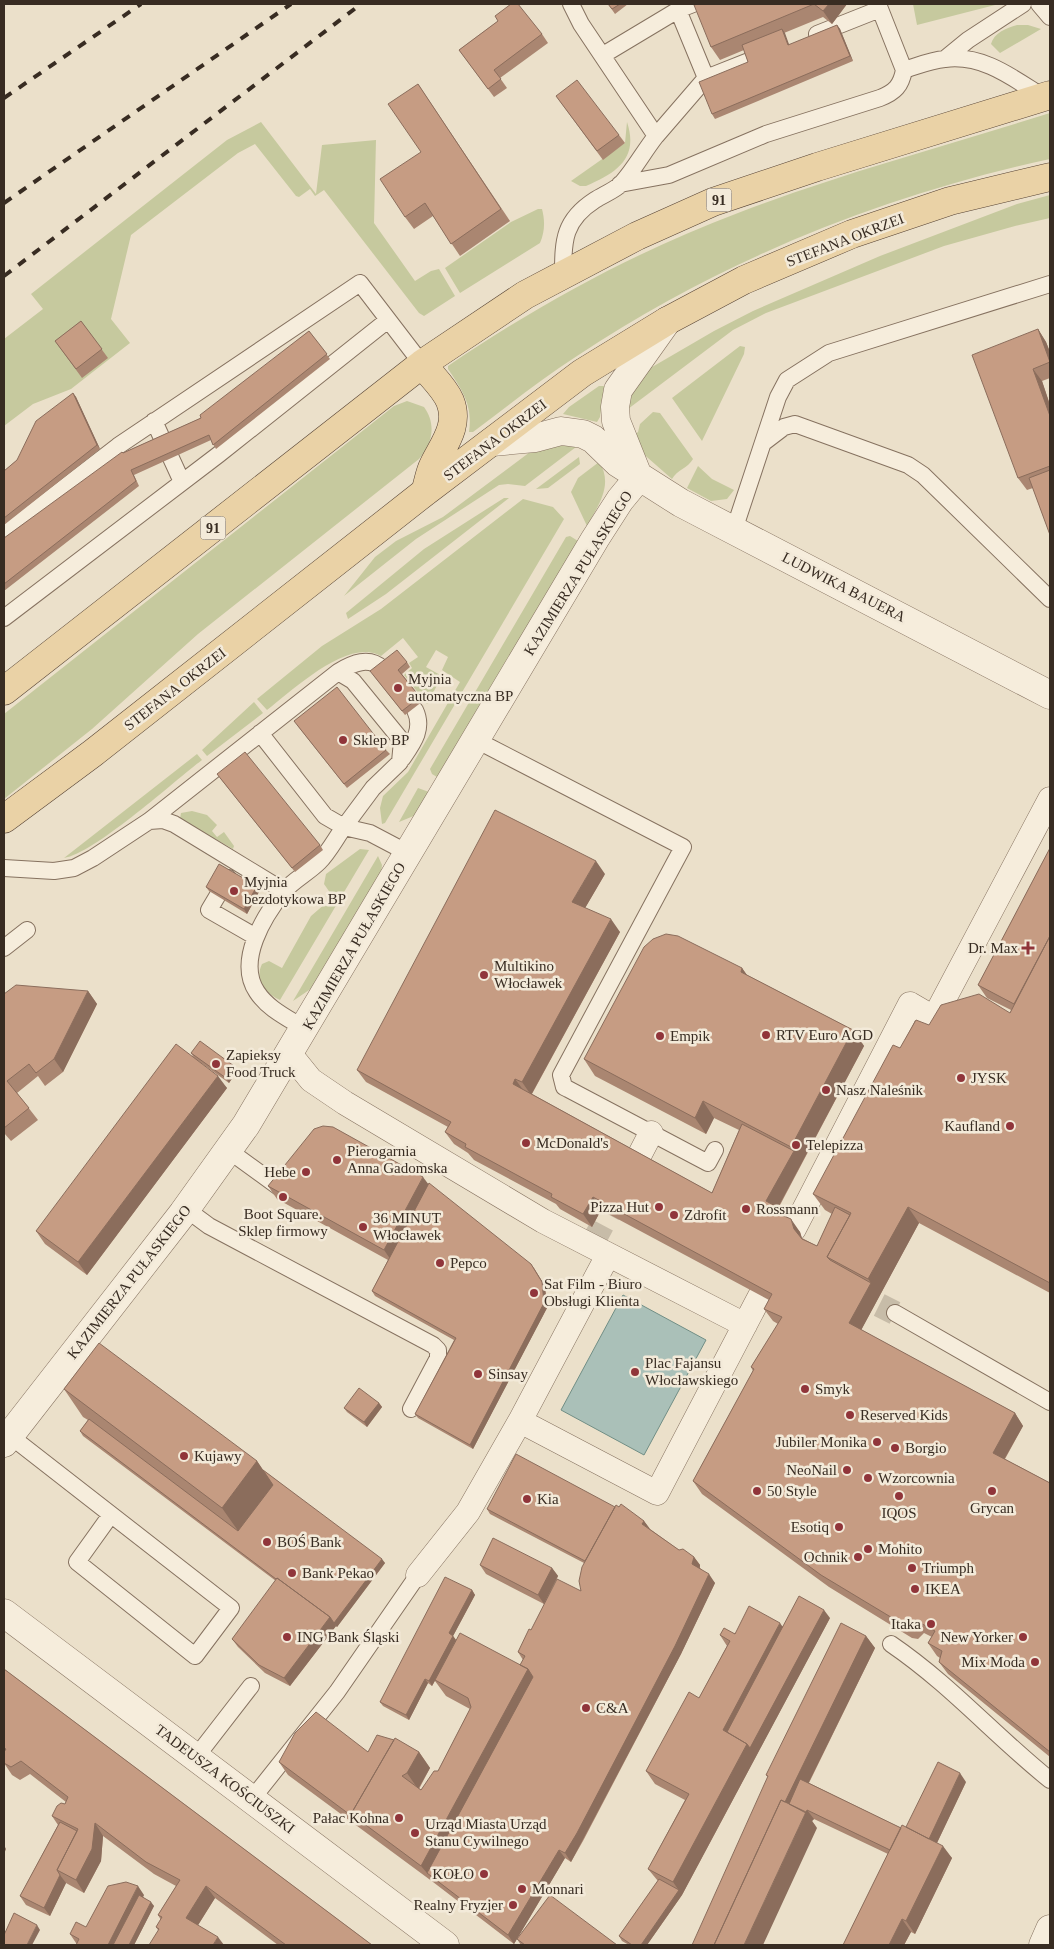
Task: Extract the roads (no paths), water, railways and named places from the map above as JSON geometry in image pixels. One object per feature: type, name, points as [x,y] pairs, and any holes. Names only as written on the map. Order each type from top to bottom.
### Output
[{"type":"main road","name":"91","points":[[4,691],[422,364],[488,318],[563,274],[637,236],[713,202],[817,167],[1046,96]]},
{"type":"main road","name":"STEFANA OKRZEI","points":[[4,819],[94,753],[426,492],[582,373],[667,321],[744,280],[852,234],[950,201],[1050,177]]},
{"type":"main road","points":[[422,364],[448,398],[453,421],[452,432],[432,468],[426,492]]},
{"type":"street","points":[[639,477],[620,436],[615,407],[618,390],[667,321]]},
{"type":"street","name":"LUDWIKA BAUERA","points":[[492,442],[535,438],[560,431],[583,434],[593,439],[618,463],[639,477],[734,530],[1050,696]]},
{"type":"street","name":"KAZIMIERZA PUŁASKIEGO","points":[[7,1439],[186,1209],[246,1125],[305,1029],[595,539],[620,500],[639,477]]},
{"type":"street","points":[[794,1229],[910,1004],[934,1018],[1050,799]]},
{"type":"street","points":[[290,1054],[311,1080],[345,1104],[543,1221],[744,1325]]},
{"type":"street","points":[[637,1160],[651,1133]]},
{"type":"street","points":[[418,1574],[468,1512],[520,1421],[608,1255]]},
{"type":"street","points":[[520,1421],[656,1493],[760,1296]]},
{"type":"street","name":"TADEUSZA KOŚCIUSZKI","points":[[4,1613],[445,1945]]},
{"type":"street","points":[[1044,1945],[1050,1929]]},
{"type":"lane","points":[[572,4],[582,24],[656,136]]},
{"type":"lane","points":[[946,58],[968,40],[1023,4]]},
{"type":"lane","points":[[1039,4],[1050,16]]},
{"type":"lane","points":[[620,184],[669,175],[766,134],[892,93],[899,87],[904,70],[879,6],[849,12],[800,40]]},
{"type":"lane","points":[[603,55],[685,7],[706,78]]},
{"type":"lane","points":[[563,274],[563,245],[566,233],[574,218],[581,209],[620,184],[656,136],[706,78],[783,47]]},
{"type":"lane","points":[[904,70],[946,58],[973,60],[998,68],[1046,96]]},
{"type":"lane","points":[[4,534],[118,446],[360,283],[422,364]]},
{"type":"lane","points":[[734,530],[782,388],[787,380],[829,353],[1050,284]]},
{"type":"lane","points":[[4,618],[182,482],[388,320]]},
{"type":"lane","points":[[154,421],[182,482]]},
{"type":"lane","points":[[763,443],[784,427],[795,424],[908,465],[924,475],[1050,599]]},
{"type":"lane","points":[[4,868],[39,871],[74,868],[93,858],[149,821],[338,672],[351,664],[367,661],[377,663],[383,669]]},
{"type":"lane","points":[[338,672],[353,681],[402,741],[400,762]]},
{"type":"lane","points":[[305,1029],[271,1007],[256,991],[249,978],[248,962],[256,937],[284,891],[320,861],[373,788],[400,762],[418,732],[420,720],[415,710]]},
{"type":"lane","points":[[260,733],[325,816],[344,827],[370,833],[408,853]]},
{"type":"lane","points":[[476,740],[683,847],[561,1075],[564,1087],[708,1163],[715,1150]]},
{"type":"lane","points":[[149,821],[163,820],[174,824],[284,891]]},
{"type":"lane","points":[[238,862],[210,910],[256,937]]},
{"type":"lane","points":[[248,890],[257,874]]},
{"type":"lane","points":[[230,921],[239,906]]},
{"type":"lane","points":[[4,948],[27,930]]},
{"type":"lane","points":[[228,1150],[283,1190]]},
{"type":"lane","points":[[186,1209],[209,1226],[433,1345],[438,1350],[438,1358],[411,1409]]},
{"type":"lane","points":[[895,1313],[1050,1402]]},
{"type":"lane","points":[[7,1439],[110,1516],[232,1608],[195,1656],[77,1562],[110,1516]]},
{"type":"lane","points":[[252,1799],[337,1692],[418,1574]]},
{"type":"lane","points":[[891,1644],[919,1663],[960,1698],[1050,1780]]},
{"type":"lane","points":[[196,1757],[251,1686]]},
{"type":"water","points":[[623,1295],[706,1340],[644,1455],[561,1410]]},
{"type":"tunnel","points":[[591,1246],[623,1186]]},
{"type":"tunnel","points":[[847,1289],[895,1313]]},
{"type":"railway","points":[[4,98],[141,4]]},
{"type":"railway","points":[[4,203],[291,4]]},
{"type":"railway","points":[[4,276],[361,4]]},
{"type":"place","name":"Myjnia automatyczna BP","points":[[398,688]]},
{"type":"place","name":"Sklep BP","points":[[343,740]]},
{"type":"place","name":"Myjnia bezdotykowa BP","points":[[234,891]]},
{"type":"place","name":"Dr. Max","points":[[1028,948]]},
{"type":"place","name":"Multikino Włocławek","points":[[484,975]]},
{"type":"place","name":"RTV Euro AGD","points":[[766,1035]]},
{"type":"place","name":"Empik","points":[[660,1036]]},
{"type":"place","name":"Zapieksy Food Truck","points":[[216,1064]]},
{"type":"place","name":"JYSK","points":[[961,1078]]},
{"type":"place","name":"Nasz Naleśnik","points":[[826,1090]]},
{"type":"place","name":"Kaufland","points":[[1010,1126]]},
{"type":"place","name":"McDonald's","points":[[526,1143]]},
{"type":"place","name":"Telepizza","points":[[796,1145]]},
{"type":"place","name":"Pierogarnia Anna Gadomska","points":[[337,1160]]},
{"type":"place","name":"Hebe","points":[[306,1172]]},
{"type":"place","name":"Boot Square. Sklep firmowy","points":[[283,1197]]},
{"type":"place","name":"Pizza Hut","points":[[659,1207]]},
{"type":"place","name":"Rossmann","points":[[746,1209]]},
{"type":"place","name":"Zdrofit","points":[[674,1215]]},
{"type":"place","name":"36 MINUT Włocławek","points":[[363,1227]]},
{"type":"place","name":"Pepco","points":[[440,1263]]},
{"type":"place","name":"Sat Film - Biuro Obsługi Klienta","points":[[534,1293]]},
{"type":"place","name":"Plac Fajansu Włocławskiego","points":[[635,1372]]},
{"type":"place","name":"Sinsay","points":[[478,1374]]},
{"type":"place","name":"Smyk","points":[[805,1389]]},
{"type":"place","name":"Reserved Kids","points":[[850,1415]]},
{"type":"place","name":"Jubiler Monika","points":[[877,1442]]},
{"type":"place","name":"Borgio","points":[[895,1448]]},
{"type":"place","name":"Kujawy","points":[[184,1456]]},
{"type":"place","name":"NeoNail","points":[[847,1470]]},
{"type":"place","name":"Wzorcownia","points":[[868,1478]]},
{"type":"place","name":"50 Style","points":[[757,1491]]},
{"type":"place","name":"Grycan","points":[[992,1491]]},
{"type":"place","name":"IQOS","points":[[899,1496]]},
{"type":"place","name":"Kia","points":[[527,1499]]},
{"type":"place","name":"Esotiq","points":[[839,1527]]},
{"type":"place","name":"BOŚ Bank","points":[[267,1542]]},
{"type":"place","name":"Mohito","points":[[868,1549]]},
{"type":"place","name":"Ochnik","points":[[858,1557]]},
{"type":"place","name":"Triumph","points":[[912,1568]]},
{"type":"place","name":"Bank Pekao","points":[[292,1573]]},
{"type":"place","name":"IKEA","points":[[915,1589]]},
{"type":"place","name":"Itaka","points":[[931,1624]]},
{"type":"place","name":"ING Bank Śląski","points":[[287,1637]]},
{"type":"place","name":"New Yorker","points":[[1023,1637]]},
{"type":"place","name":"Mix Moda","points":[[1035,1662]]},
{"type":"place","name":"C&A","points":[[586,1708]]},
{"type":"place","name":"Pałac Kohna","points":[[399,1818]]},
{"type":"place","name":"Urząd Miasta Urząd Stanu Cywilnego","points":[[415,1833]]},
{"type":"place","name":"KOŁO","points":[[484,1874]]},
{"type":"place","name":"Monnari","points":[[522,1889]]},
{"type":"place","name":"Realny Fryzjer","points":[[513,1905]]}]
